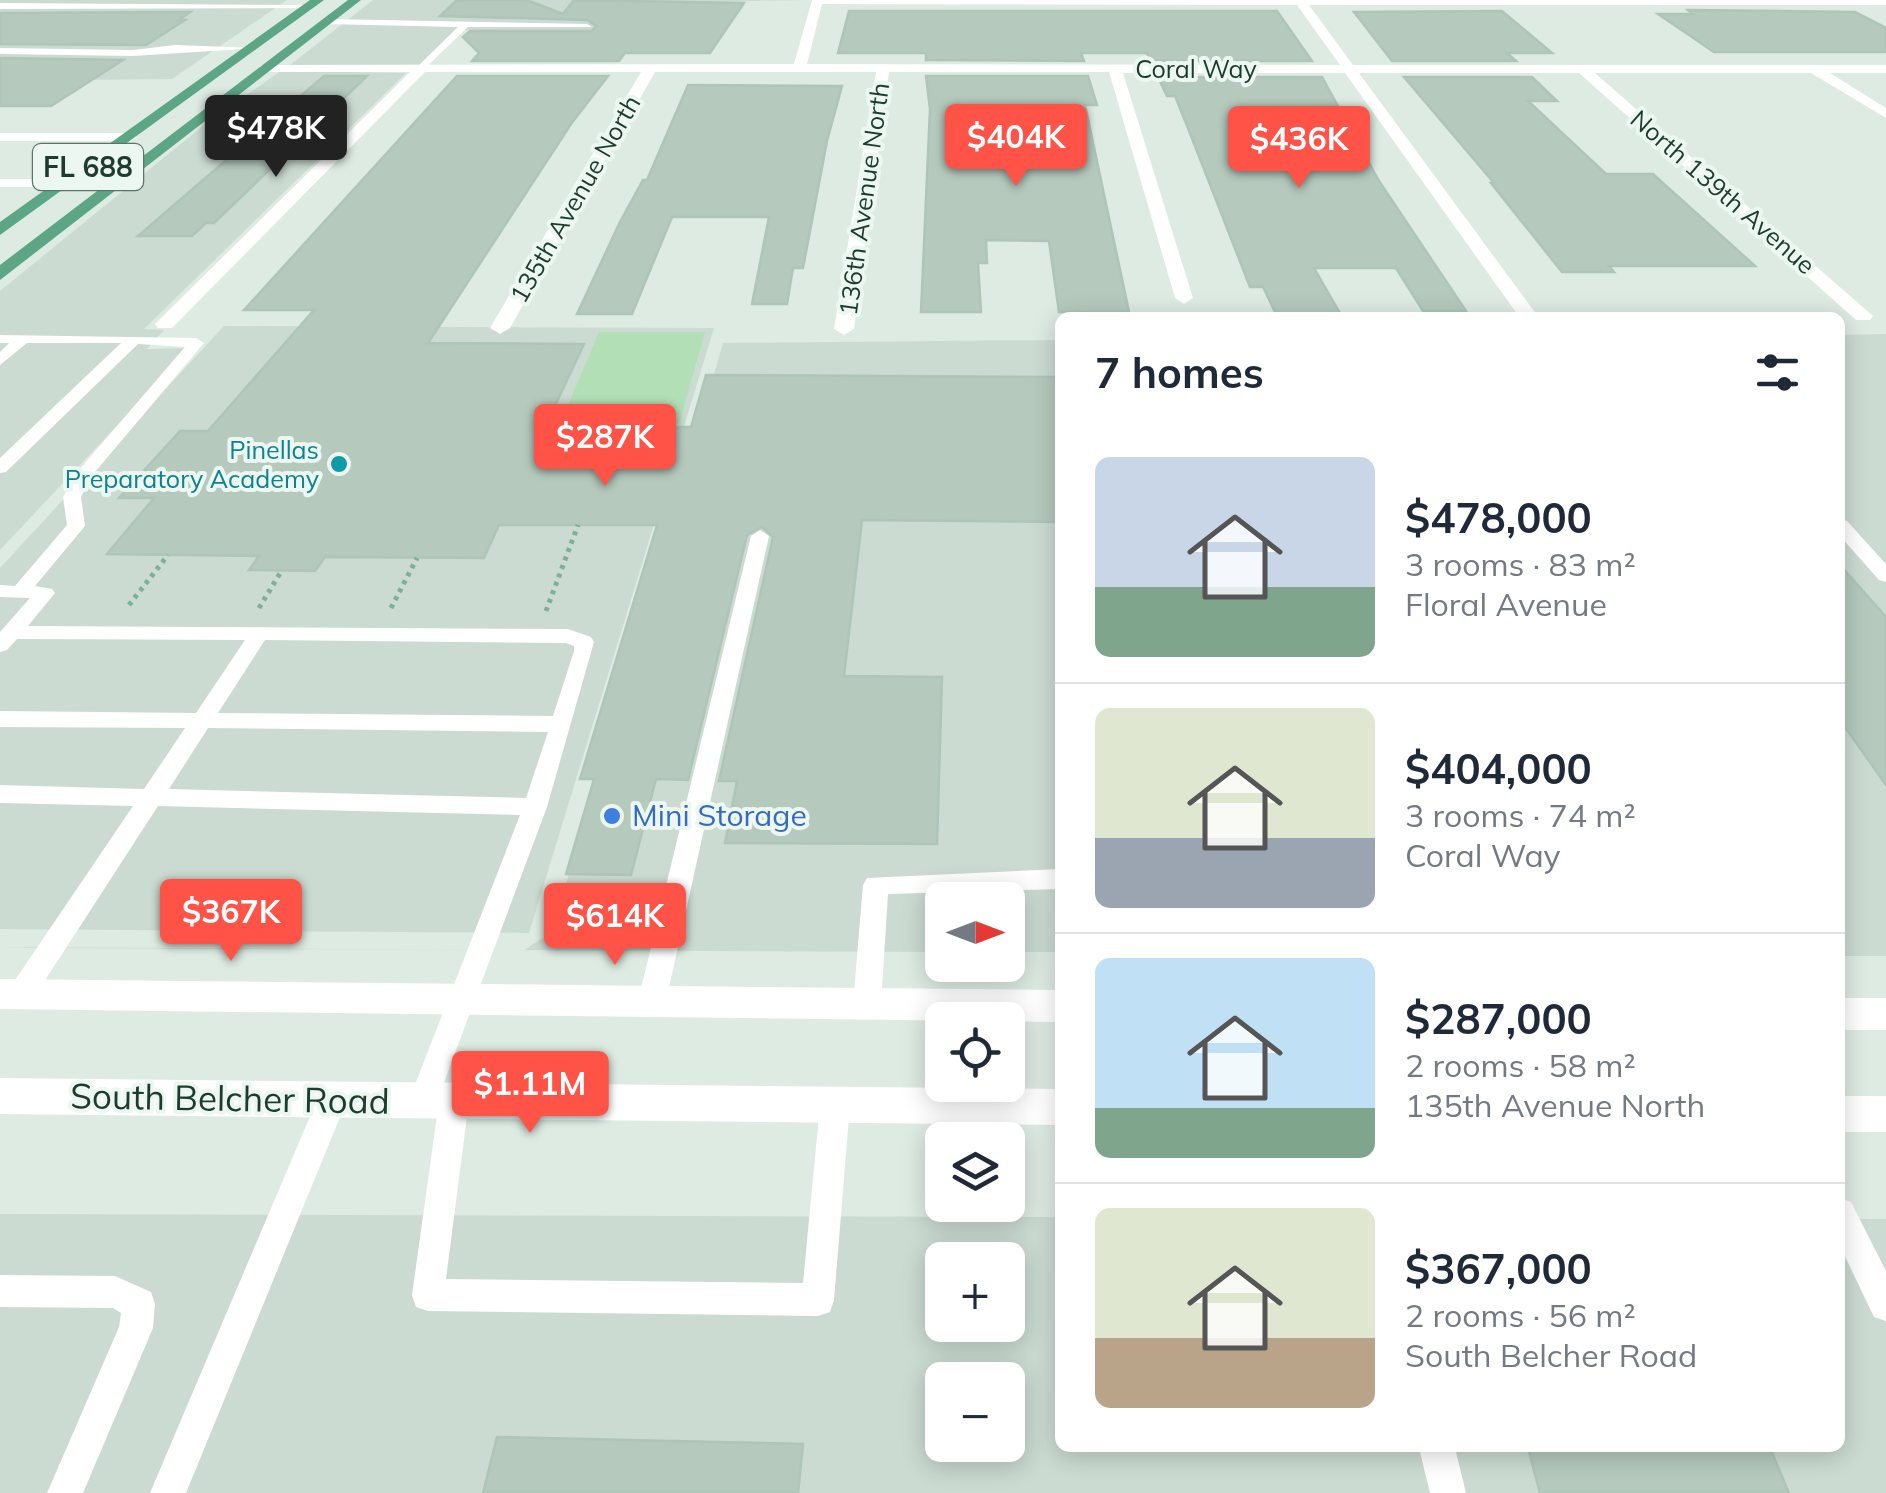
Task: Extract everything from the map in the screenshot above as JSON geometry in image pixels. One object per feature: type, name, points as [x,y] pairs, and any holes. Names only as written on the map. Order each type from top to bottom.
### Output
[{"type":"main road","points":[[266,68],[254,64],[335,0]]},
{"type":"main road","name":"FL 688","points":[[0,274],[355,0]]},
{"type":"main road","name":"FL 688","points":[[1,228],[313,4]]},
{"type":"main road","points":[[125,177],[134,152],[216,90],[201,86]]},
{"type":"street","points":[[799,69],[817,1],[1886,2]]},
{"type":"street","points":[[1300,1],[1526,312]]},
{"type":"street","name":"Coral Way","points":[[266,68],[1886,69]]},
{"type":"street","name":"136th Avenue North","points":[[844,329],[883,69]]},
{"type":"street","points":[[1116,69],[1184,298]]},
{"type":"street","name":"North 139th Avenue","points":[[1584,69],[1864,316]]},
{"type":"street","points":[[1814,69],[1886,114]]},
{"type":"street","points":[[165,324],[420,70]]},
{"type":"street","name":"135th Avenue North","points":[[500,328],[650,70]]},
{"type":"street","points":[[0,137],[130,137]]},
{"type":"street","points":[[11,994],[1055,1006]]},
{"type":"street","points":[[1845,1014],[1886,1014]]},
{"type":"street","name":"South Belcher Road","points":[[0,1096],[1055,1107]]},
{"type":"street","points":[[1845,1114],[1886,1114]]},
{"type":"lane","points":[[0,6],[313,4]]},
{"type":"lane","points":[[412,21],[424,10]]},
{"type":"lane","points":[[327,22],[587,26]]},
{"type":"lane","points":[[420,70],[464,27]]},
{"type":"lane","points":[[0,51],[133,53],[175,48],[254,48]]},
{"type":"lane","points":[[0,183],[66,183]]},
{"type":"lane","points":[[0,468],[134,338]]},
{"type":"lane","points":[[0,339],[134,338],[196,342],[88,470],[72,496],[76,526],[10,592]]},
{"type":"lane","points":[[0,360],[23,339]]},
{"type":"lane","points":[[1845,531],[1886,576]]},
{"type":"lane","points":[[652,1001],[760,536]]},
{"type":"lane","points":[[6,638],[45,592],[10,592]]},
{"type":"lane","points":[[6,638],[260,634],[568,636],[584,642],[535,807],[462,999],[439,1101],[428,1295],[818,1300],[835,1105]]},
{"type":"lane","points":[[11,994],[154,798],[260,634]]},
{"type":"lane","points":[[0,719],[560,724]]},
{"type":"lane","points":[[0,794],[535,807]]},
{"type":"lane","points":[[867,1004],[876,885],[1055,879]]},
{"type":"lane","points":[[168,1493],[332,1100]]},
{"type":"lane","points":[[1845,1223],[1886,1305]]},
{"type":"lane","points":[[0,1291],[115,1292],[139,1304],[136,1328],[65,1493]]},
{"type":"lane","points":[[1438,1452],[1448,1493]]},
{"type":"path","points":[[527,610],[546,610],[578,525]]},
{"type":"path","points":[[146,608],[127,608],[168,555]]},
{"type":"path","points":[[391,609],[417,558]]},
{"type":"path","points":[[259,608],[282,570]]},
{"type":"path","points":[[240,608],[278,609]]},
{"type":"path","points":[[372,609],[410,610]]},
{"type":"shaded area","points":[[0,0],[287,0],[172,79],[70,80],[0,70]]},
{"type":"shaded area","points":[[373,0],[808,0],[682,2],[667,33],[460,30],[426,67],[290,65]]},
{"type":"shaded area","points":[[281,71],[406,73],[144,329],[164,330],[147,349],[190,348],[0,550],[0,291],[209,121]]},
{"type":"shaded area","points":[[224,326],[714,328],[529,933],[0,929],[0,568]]},
{"type":"shaded area","points":[[1886,334],[1886,956],[1845,956],[1845,335]]},
{"type":"shaded area","points":[[1055,340],[1055,952],[1025,952],[1025,882],[925,882],[925,952],[40,948],[0,947],[524,950],[552,932],[723,343]]},
{"type":"shaded area","points":[[0,1214],[925,1217],[925,1222],[1025,1222],[1025,1217],[1055,1217],[1055,1452],[1845,1452],[1845,1219],[1886,1219],[1886,1493],[0,1493]]},
{"type":"green space","points":[[599,332],[705,332],[679,424],[560,424]]},
{"type":"building","points":[[457,0],[527,0],[563,14],[574,0],[744,3],[710,53],[625,53],[619,61],[472,61],[479,53],[463,37],[470,31],[592,31],[596,26],[587,20],[440,16]]},
{"type":"building","points":[[1688,10],[1855,12],[1886,28],[1886,52],[1714,52],[1658,14],[1693,14]]},
{"type":"building","points":[[849,11],[1277,11],[1312,61],[1150,61],[1147,53],[1081,53],[1084,61],[926,60],[926,53],[838,53]]},
{"type":"building","points":[[1502,11],[1552,53],[1507,53],[1516,61],[1392,61],[1354,12]]},
{"type":"building","points":[[190,12],[179,20],[185,20],[146,45],[0,44],[0,13]]},
{"type":"building","points":[[0,58],[123,60],[51,106],[0,106]]},
{"type":"building","points":[[324,76],[367,76],[214,223],[206,223],[192,236],[138,236]]},
{"type":"building","points":[[457,76],[608,76],[571,124],[428,343],[584,344],[545,427],[691,427],[706,375],[1055,377],[1055,522],[862,520],[844,676],[942,677],[937,844],[725,843],[737,781],[719,781],[773,537],[762,527],[747,535],[688,780],[656,779],[631,875],[566,874],[594,779],[580,779],[657,525],[499,525],[484,558],[325,557],[315,571],[249,570],[259,556],[107,554],[154,498],[119,498],[180,431],[208,431],[314,310],[244,310]]},
{"type":"building","points":[[926,76],[1088,76],[1097,105],[1085,105],[1129,312],[1059,312],[1049,241],[986,240],[987,263],[978,263],[981,312],[921,312],[930,109]]},
{"type":"building","points":[[1158,77],[1322,77],[1379,181],[1466,311],[1423,311],[1396,268],[1314,268],[1339,312],[1275,312],[1263,287],[1250,287],[1175,96],[1167,96]]},
{"type":"building","points":[[1404,77],[1532,77],[1557,101],[1528,101],[1606,174],[1653,174],[1755,266],[1609,266],[1614,272],[1562,272],[1494,183]]},
{"type":"building","points":[[688,85],[842,86],[827,141],[803,268],[793,268],[787,304],[752,304],[769,217],[672,217],[632,314],[577,314],[620,222],[643,180],[647,180]]},
{"type":"building","points":[[1845,571],[1886,617],[1886,785],[1845,727]]},
{"type":"building","points":[[497,1437],[803,1444],[798,1493],[483,1493]]},
{"type":"building","points":[[1529,1452],[1772,1452],[1789,1493],[1540,1493]]},
{"type":"place","name":"Pinellas Preparatory Academy","points":[[339,464]]},
{"type":"place","name":"Mini Storage","points":[[612,816]]}]
